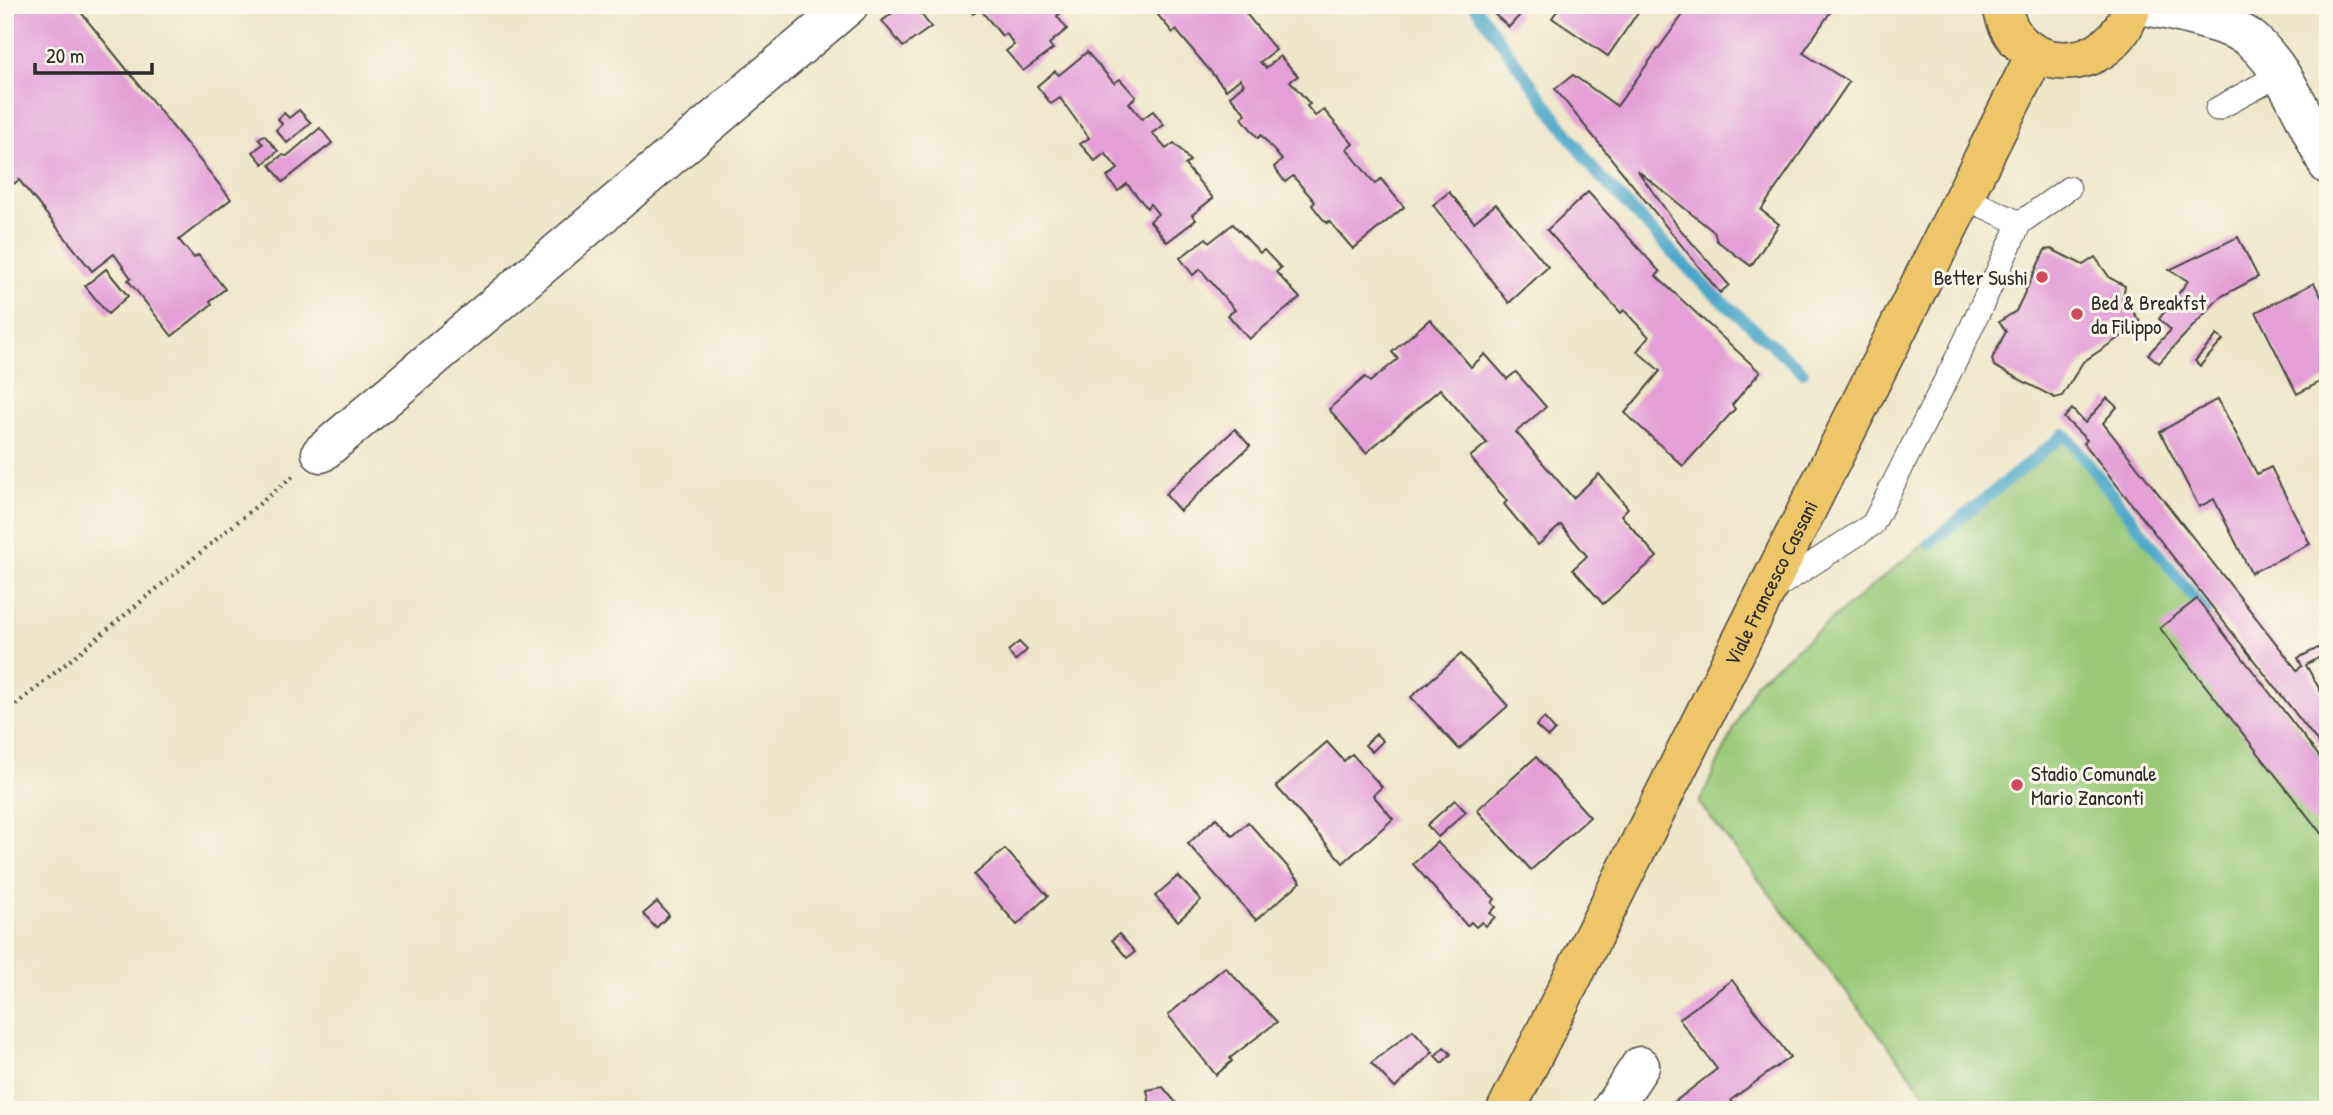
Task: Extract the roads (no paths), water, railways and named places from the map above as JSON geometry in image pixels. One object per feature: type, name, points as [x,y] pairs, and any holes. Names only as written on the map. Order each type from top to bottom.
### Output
[{"type":"main road","points":[[2002,5],[2005,25],[2035,55],[2070,62],[2103,51],[2127,25],[2132,5]]},
{"type":"main road","name":"Viale Francesco Cassani","points":[[1506,1110],[2035,55]]},
{"type":"street","points":[[321,453],[849,5]]},
{"type":"street","points":[[2139,5],[2181,12],[2251,38],[2281,74],[2328,165]]},
{"type":"street","points":[[1611,1110],[1640,1066]]},
{"type":"lane","points":[[2217,109],[2281,74]]},
{"type":"lane","points":[[1762,596],[1873,524],[1959,354],[2020,223],[2069,188]]},
{"type":"lane","points":[[1963,197],[2020,223]]},
{"type":"waterway","points":[[1474,5],[1595,171],[1703,284],[1803,372]]},
{"type":"waterway","points":[[1930,543],[2065,434],[2206,613]]},
{"type":"place","name":"Better Sushi","points":[[2042,277]]},
{"type":"place","name":"Bed & Breakfst da Filippo","points":[[2077,314]]},
{"type":"place","name":"Stadio Comunale Mario Zanconti","points":[[2017,785]]}]
